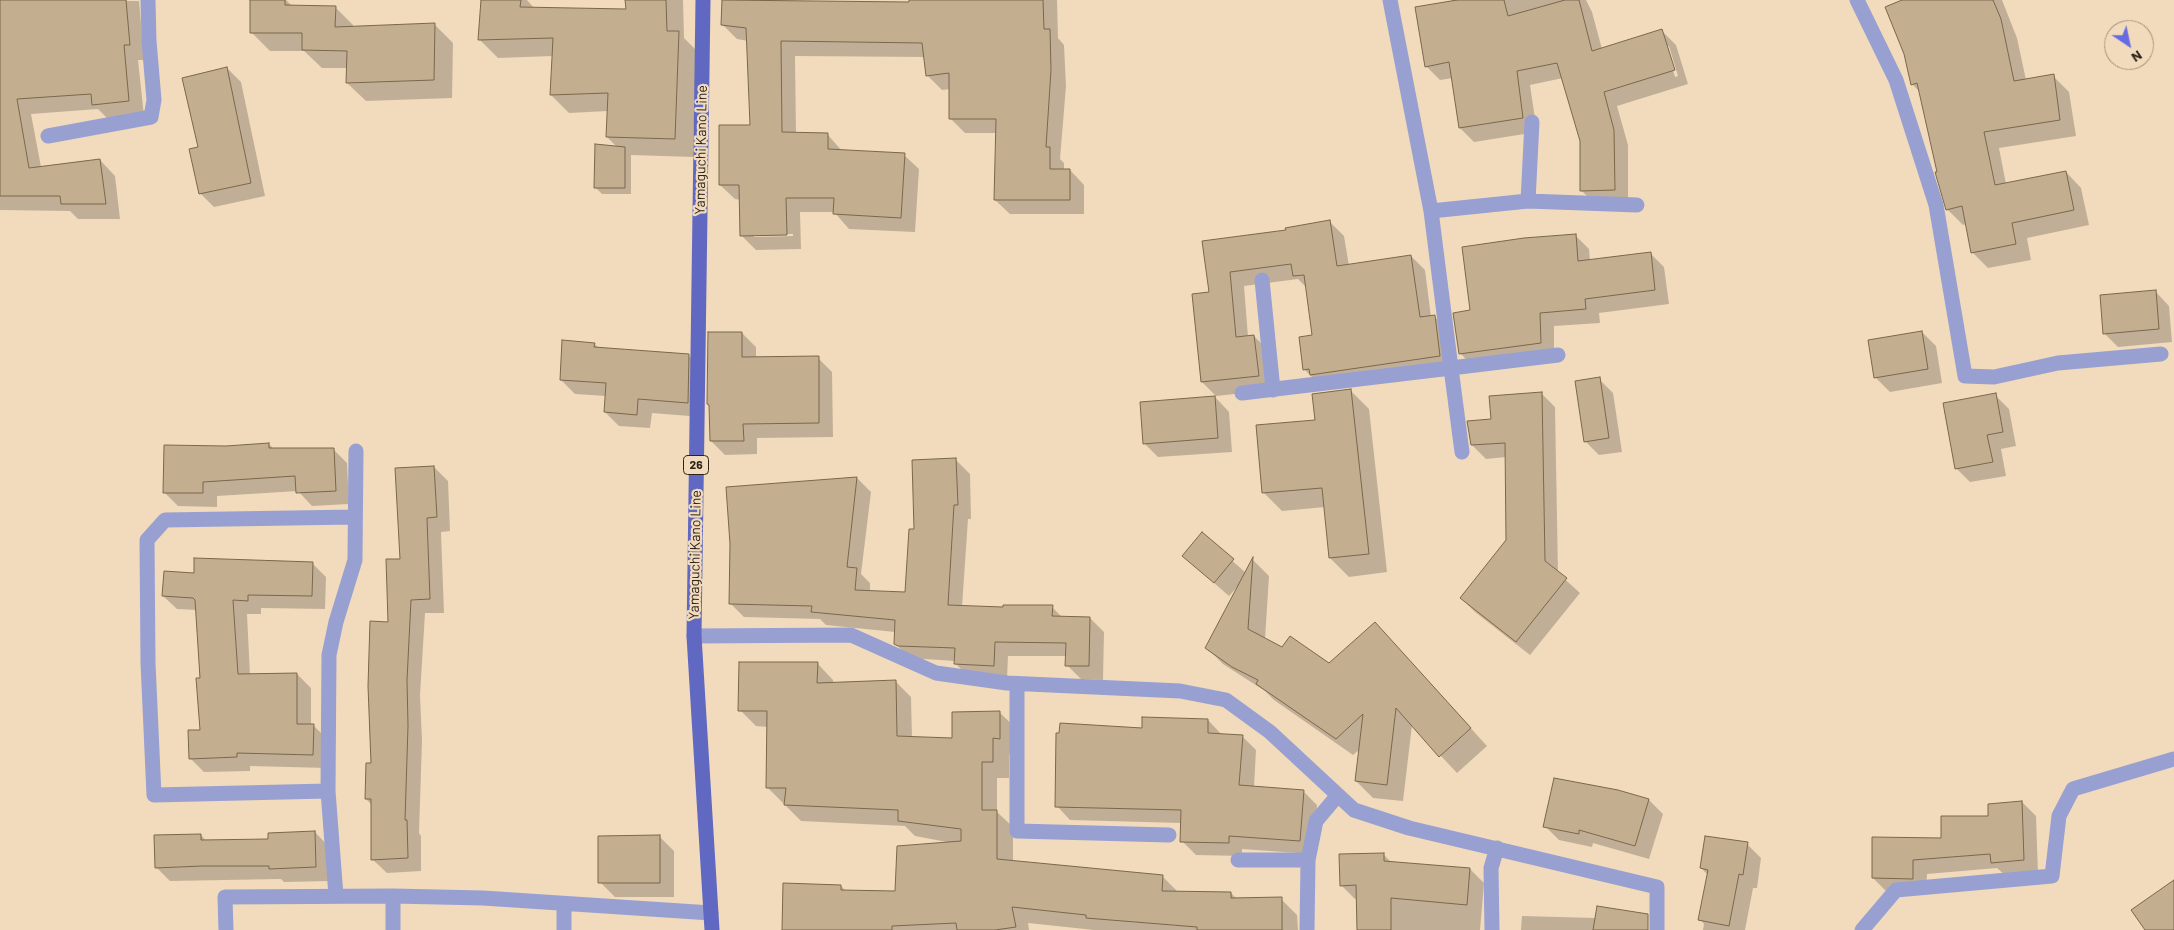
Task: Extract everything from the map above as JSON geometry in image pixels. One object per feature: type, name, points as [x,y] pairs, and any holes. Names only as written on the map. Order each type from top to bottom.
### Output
[{"type":"main road","name":"Yamaguchi Kano Line","points":[[703,0],[694,636],[712,930]]},
{"type":"street","points":[[48,136],[151,117],[154,100],[148,0]]},
{"type":"street","points":[[1390,0],[1431,211],[1462,452]]},
{"type":"street","points":[[1857,0],[1896,80],[1936,205],[1965,376],[1994,377],[2058,364],[2162,354]]},
{"type":"street","points":[[1528,201],[1532,122]]},
{"type":"street","points":[[1431,211],[1528,201],[1637,206]]},
{"type":"street","points":[[1262,280],[1273,390]]},
{"type":"street","points":[[1242,393],[1558,355]]},
{"type":"street","points":[[336,896],[328,791],[329,655],[336,622],[355,560],[356,451]]},
{"type":"street","points":[[328,791],[154,795],[148,662],[147,540],[166,520],[355,517]]},
{"type":"street","points":[[694,636],[851,635],[936,673],[1017,684],[1180,691],[1226,700],[1270,732],[1354,810],[1410,828],[1657,887],[1657,930]]},
{"type":"street","points":[[1017,684],[1017,831],[1169,835]]},
{"type":"street","points":[[1862,930],[1896,890],[2052,876],[2059,816],[2073,789],[2174,759]]},
{"type":"street","points":[[1307,930],[1308,860],[1316,821],[1338,796]]},
{"type":"street","points":[[1492,930],[1491,868],[1497,848]]},
{"type":"street","points":[[1238,860],[1308,860]]},
{"type":"street","points":[[226,930],[225,897],[393,896],[483,898],[711,913]]},
{"type":"street","points":[[393,896],[393,930]]},
{"type":"street","points":[[564,904],[564,930]]},
{"type":"building","points":[[0,0],[126,0],[130,45],[124,45],[129,101],[92,105],[91,94],[17,99],[29,168],[100,159],[106,204],[61,204],[60,196],[0,196]]},
{"type":"building","points":[[250,0],[285,0],[285,5],[336,6],[335,27],[435,23],[434,80],[346,83],[347,51],[302,50],[302,33],[250,33]]},
{"type":"building","points":[[481,0],[521,0],[520,7],[626,9],[625,0],[666,0],[667,31],[679,31],[675,139],[606,137],[608,93],[550,95],[553,38],[478,40]]},
{"type":"building","points":[[722,0],[909,2],[909,0],[1043,0],[1044,29],[1050,29],[1051,70],[1046,147],[1050,147],[1050,169],[1070,169],[1070,200],[994,200],[996,119],[949,119],[949,73],[926,76],[922,43],[781,41],[782,132],[828,133],[828,149],[905,153],[901,218],[833,214],[834,198],[786,198],[787,235],[740,236],[739,185],[719,185],[719,125],[750,125],[746,28],[721,25]]},
{"type":"building","points":[[1457,0],[1504,0],[1508,16],[1565,0],[1579,0],[1592,51],[1662,29],[1675,70],[1604,92],[1614,130],[1615,190],[1580,191],[1580,141],[1557,63],[1517,71],[1523,118],[1459,128],[1449,62],[1425,67],[1415,7]]},
{"type":"building","points":[[1902,0],[1993,0],[2001,19],[2014,81],[2054,74],[2060,120],[1984,132],[1995,185],[2066,171],[2074,210],[2012,223],[2016,244],[1971,253],[1962,206],[1946,210],[1935,172],[1937,172],[1917,83],[1911,85],[1904,54],[1885,7]]},
{"type":"building","points":[[227,67],[251,183],[199,194],[189,149],[198,147],[182,78]]},
{"type":"building","points":[[595,144],[625,147],[625,188],[594,188]]},
{"type":"building","points":[[1330,220],[1337,266],[1411,255],[1420,317],[1435,315],[1440,356],[1310,375],[1309,369],[1303,370],[1299,337],[1312,335],[1304,275],[1293,276],[1291,264],[1230,272],[1236,337],[1254,335],[1259,376],[1201,382],[1192,294],[1209,292],[1202,241],[1286,230],[1285,228]]},
{"type":"building","points":[[1576,234],[1578,261],[1651,252],[1655,290],[1585,299],[1586,309],[1540,313],[1541,343],[1459,354],[1453,313],[1470,310],[1462,247],[1524,238]]},
{"type":"building","points":[[2156,290],[2159,329],[2103,334],[2100,295]]},
{"type":"building","points":[[1922,331],[1928,369],[1874,378],[1868,340]]},
{"type":"building","points":[[708,332],[742,332],[742,357],[819,356],[819,423],[743,424],[744,441],[710,441],[709,405],[707,404]]},
{"type":"building","points":[[562,340],[595,343],[594,347],[689,354],[688,403],[638,399],[637,415],[604,412],[606,383],[560,380]]},
{"type":"building","points":[[1600,377],[1609,438],[1584,442],[1575,381]]},
{"type":"building","points":[[1351,389],[1369,554],[1329,558],[1322,488],[1262,493],[1256,425],[1315,420],[1312,394]]},
{"type":"building","points":[[1542,392],[1545,561],[1567,578],[1516,642],[1460,598],[1506,540],[1505,443],[1471,445],[1467,421],[1491,419],[1489,396]]},
{"type":"building","points":[[1996,393],[2003,432],[1987,435],[1993,462],[1955,469],[1943,403]]},
{"type":"building","points":[[1215,396],[1218,438],[1143,444],[1140,402]]},
{"type":"building","points":[[269,443],[269,448],[334,448],[336,491],[296,493],[295,476],[203,482],[203,493],[163,493],[164,445],[226,446]]},
{"type":"building","points":[[956,458],[958,505],[954,505],[948,605],[1003,607],[1003,605],[1053,605],[1052,616],[1090,617],[1089,666],[1065,666],[1066,643],[995,642],[994,666],[954,664],[955,648],[898,646],[894,644],[895,620],[811,612],[812,606],[729,604],[730,544],[726,487],[857,477],[847,567],[857,568],[855,590],[905,592],[909,529],[914,529],[912,460]]},
{"type":"building","points":[[434,466],[437,517],[427,518],[430,599],[411,600],[407,680],[408,726],[405,820],[407,820],[408,858],[371,860],[371,799],[365,799],[366,763],[371,763],[368,686],[370,621],[388,622],[386,559],[400,559],[395,468]]},
{"type":"building","points":[[1202,532],[1234,559],[1214,583],[1182,556]]},
{"type":"building","points":[[1253,557],[1248,629],[1282,647],[1290,636],[1329,663],[1375,622],[1471,728],[1439,757],[1396,708],[1387,785],[1355,781],[1363,714],[1336,739],[1256,684],[1258,680],[1232,667],[1205,648]]},
{"type":"building","points":[[194,558],[313,562],[312,596],[248,595],[248,601],[233,600],[238,674],[297,673],[297,724],[314,724],[313,755],[237,753],[237,757],[189,759],[188,730],[200,730],[196,678],[200,678],[195,600],[193,598],[162,596],[164,571],[194,573]]},
{"type":"building","points":[[739,662],[818,662],[817,683],[896,680],[897,736],[952,738],[952,712],[1000,711],[1000,739],[993,738],[993,762],[982,762],[982,810],[997,810],[997,859],[1163,875],[1162,891],[1231,892],[1231,898],[1282,897],[1282,930],[1197,930],[1197,927],[1086,918],[1086,915],[1012,907],[1016,927],[995,930],[957,930],[956,923],[892,926],[892,930],[782,930],[783,883],[841,885],[841,890],[895,891],[897,846],[961,841],[961,829],[898,821],[898,810],[784,805],[786,788],[766,788],[767,711],[738,711]]},
{"type":"building","points":[[1142,717],[1208,719],[1208,733],[1243,735],[1239,785],[1304,790],[1300,841],[1229,836],[1229,843],[1180,842],[1181,810],[1055,807],[1056,733],[1059,733],[1060,723],[1142,728]]},
{"type":"building","points":[[1554,778],[1618,790],[1649,799],[1635,846],[1579,830],[1579,834],[1543,827]]},
{"type":"building","points":[[2022,801],[2024,860],[1991,863],[1990,854],[1913,860],[1913,879],[1872,878],[1872,837],[1941,838],[1941,816],[1988,816],[1988,804]]},
{"type":"building","points":[[315,831],[316,867],[269,869],[269,866],[202,866],[155,868],[154,835],[201,834],[201,840],[268,839],[268,833]]},
{"type":"building","points":[[660,835],[660,883],[598,883],[598,836]]},
{"type":"building","points":[[1705,836],[1748,842],[1743,875],[1739,874],[1729,926],[1698,920],[1708,870],[1700,868]]},
{"type":"building","points":[[1384,853],[1384,861],[1470,868],[1467,905],[1391,898],[1391,930],[1357,930],[1356,885],[1340,886],[1339,854]]},
{"type":"building","points":[[2174,880],[2174,930],[2145,930],[2131,910]]},
{"type":"building","points":[[1597,906],[1648,914],[1648,930],[1593,930]]}]
